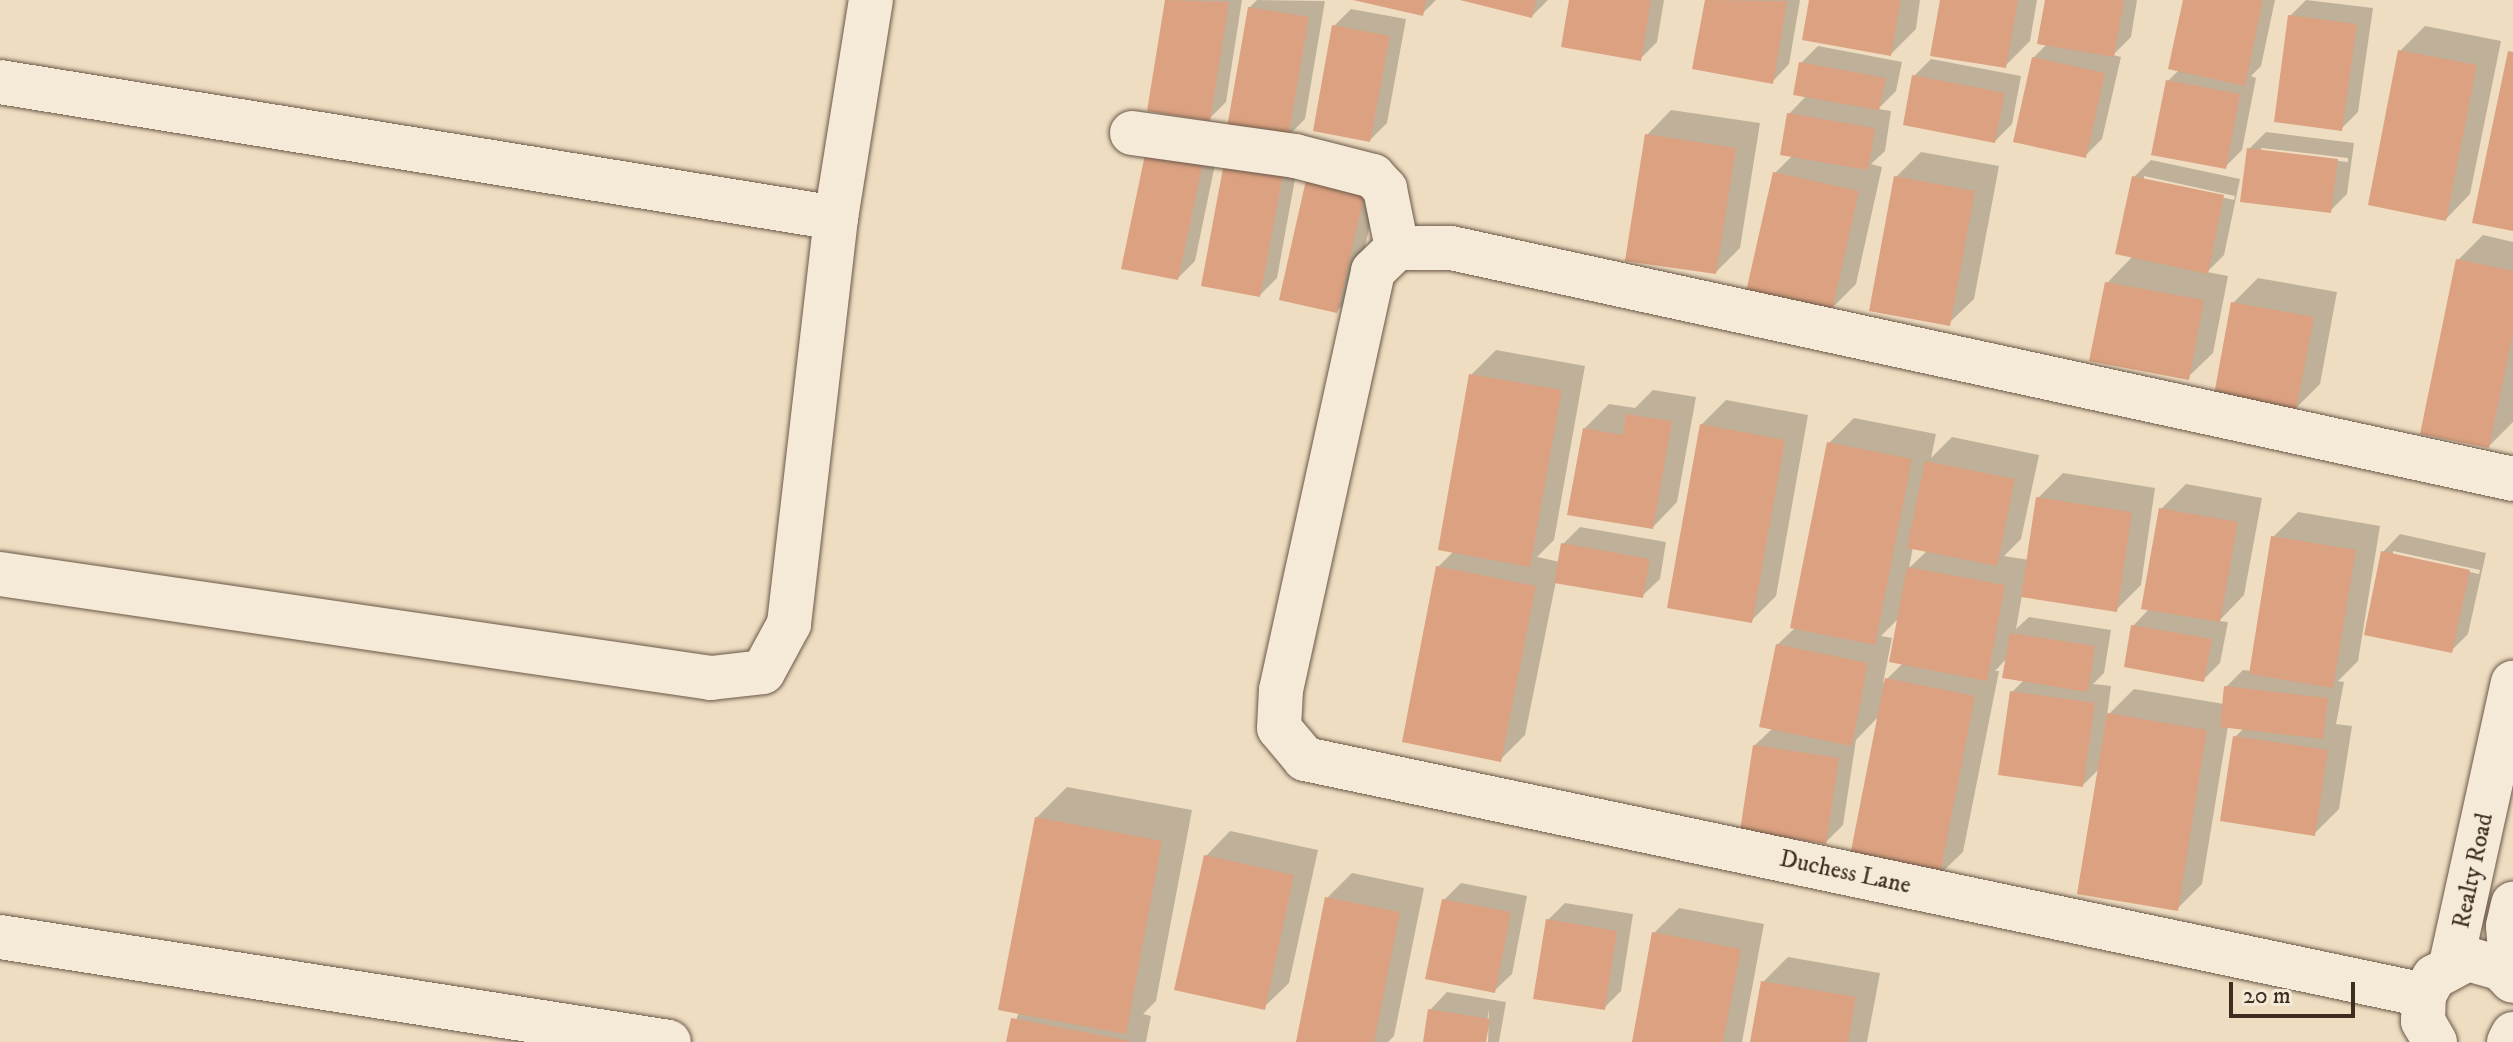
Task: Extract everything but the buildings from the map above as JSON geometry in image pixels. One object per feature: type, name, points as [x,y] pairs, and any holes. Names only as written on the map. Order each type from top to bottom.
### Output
[{"type":"street","points":[[0,574],[711,678],[763,672],[789,624],[836,218],[871,0]]},
{"type":"street","points":[[0,82],[836,218]]},
{"type":"street","points":[[1132,133],[1295,156],[1373,176],[1385,189],[1397,248],[1451,248],[2513,479]]},
{"type":"street","name":"Duchess Lane","points":[[1397,248],[1373,271],[1281,690],[1279,728],[1305,759],[2438,979],[2484,961],[2513,981]]},
{"type":"street","name":"Realty Road","points":[[2438,979],[2513,683]]},
{"type":"street","name":"Realty Road","points":[[2513,904],[2508,926],[2513,981]]},
{"type":"street","points":[[0,937],[669,1042]]},
{"type":"street","points":[[2435,1042],[2423,1021],[2438,979]]},
{"type":"street","points":[[2509,1042],[2513,1034]]}]
